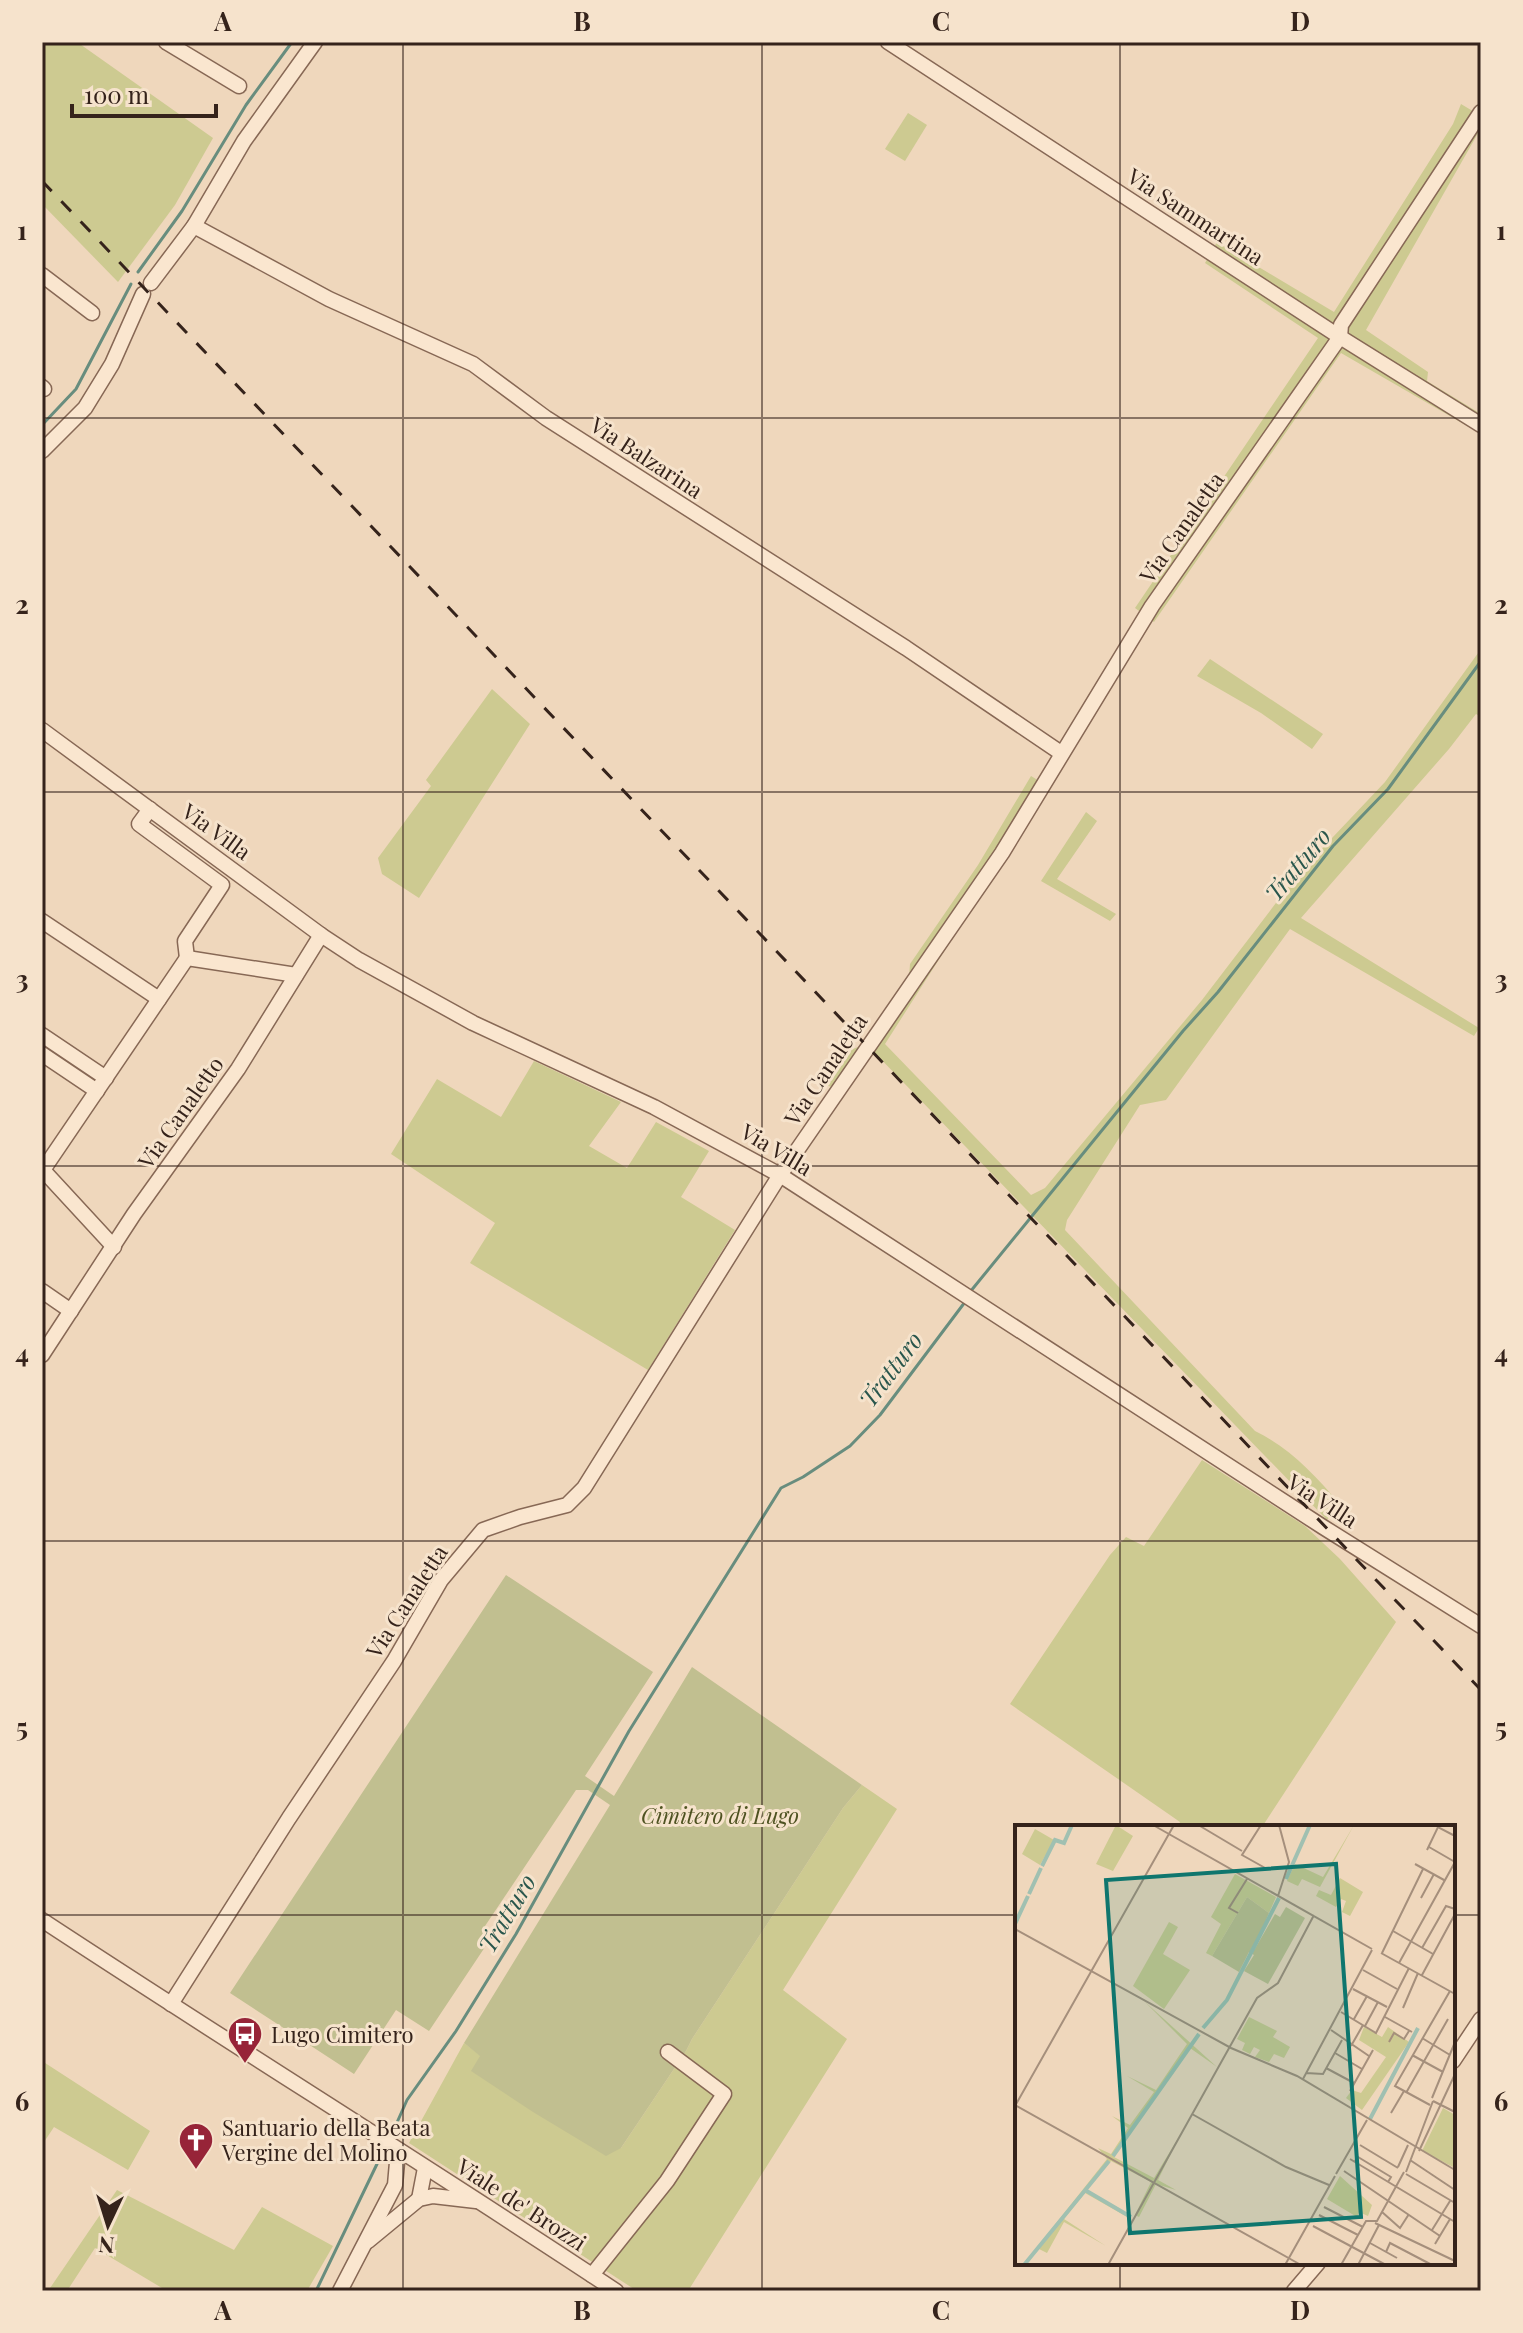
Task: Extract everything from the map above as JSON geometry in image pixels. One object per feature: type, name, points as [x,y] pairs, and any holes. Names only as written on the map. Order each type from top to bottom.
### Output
[{"type":"street","points":[[166,42],[239,86]]},
{"type":"street","points":[[42,451],[85,408],[112,364],[147,288],[194,226],[244,141],[315,42]]},
{"type":"street","name":"Via Sammartina","points":[[888,42],[1340,337],[1481,425]]},
{"type":"street","name":"Via Canaletta","points":[[171,2004],[394,1661],[441,1580],[483,1530],[567,1505],[584,1488],[780,1175],[1002,853],[1152,606],[1340,337],[1341,325],[1481,112]]},
{"type":"street","name":"Via Balzarina","points":[[194,226],[329,299],[473,364],[546,418],[906,648],[1061,753]]},
{"type":"street","points":[[42,275],[92,313]]},
{"type":"street","name":"Via Villa","points":[[42,730],[359,960],[473,1023],[654,1107],[780,1175],[1481,1626]]},
{"type":"street","points":[[114,1247],[43,1170],[187,958],[185,941],[222,885],[139,824],[150,809]]},
{"type":"street","points":[[42,921],[159,999]]},
{"type":"street","name":"Via Canaletto","points":[[42,1355],[134,1214],[238,1069],[321,935]]},
{"type":"street","points":[[187,958],[296,975]]},
{"type":"street","points":[[42,1035],[106,1078]]},
{"type":"street","points":[[42,1054],[97,1091]]},
{"type":"street","points":[[42,1291],[71,1311]]},
{"type":"street","name":"Viale de' Brozzi","points":[[42,1920],[398,2151],[483,2202],[616,2291]]},
{"type":"street","points":[[1455,2058],[1481,2019]]},
{"type":"street","points":[[592,2275],[667,2181],[724,2094],[668,2052]]},
{"type":"street","points":[[340,2291],[395,2185],[398,2151]]},
{"type":"street","points":[[395,2185],[425,2168]]},
{"type":"street","points":[[419,2199],[425,2168]]},
{"type":"street","points":[[362,2246],[419,2199],[433,2196],[483,2202]]},
{"type":"street","points":[[1294,2291],[1316,2265]]},
{"type":"shaded area","points":[[42,42],[77,42],[213,138],[175,205],[118,282],[42,204]]},
{"type":"shaded area","points":[[1461,104],[1481,116],[1481,128],[1366,330],[1428,372],[1427,381],[1481,414],[1481,434],[1341,353],[1154,622],[1135,608],[1318,338],[1205,263],[1217,242],[1334,312],[1453,124]]},
{"type":"shaded area","points":[[908,113],[927,125],[905,161],[885,149]]},
{"type":"shaded area","points":[[1481,649],[1481,717],[1476,714],[1301,918],[1479,1028],[1474,1036],[1290,929],[1166,1100],[1140,1105],[1067,1220],[1065,1230],[1255,1431],[1290,1454],[1330,1492],[1339,1503],[1327,1520],[872,1050],[845,1092],[826,1085],[848,1051],[863,1045],[909,977],[910,964],[978,865],[1031,776],[1049,787],[885,1044],[1031,1195],[1045,1188],[1202,1000],[1298,874],[1385,782]]},
{"type":"shaded area","points":[[1210,659],[1323,734],[1312,749],[1261,713],[1197,676]]},
{"type":"shaded area","points":[[492,689],[530,724],[419,898],[382,874],[378,858],[431,786],[426,780]]},
{"type":"shaded area","points":[[1086,812],[1097,821],[1057,879],[1116,914],[1110,921],[1041,881]]},
{"type":"shaded area","points":[[534,1061],[621,1102],[589,1146],[627,1168],[656,1122],[709,1151],[681,1197],[735,1230],[648,1370],[470,1263],[495,1223],[391,1154],[437,1079],[501,1117]]},
{"type":"shaded area","points":[[1202,1460],[1305,1526],[1340,1559],[1396,1622],[1263,1825],[1179,1825],[1180,1822],[1010,1704],[1110,1555],[1126,1537],[1144,1546]]},
{"type":"shaded area","points":[[862,1785],[897,1809],[783,1990],[847,2039],[688,2291],[637,2291],[409,2143],[464,2043],[481,2056],[472,2071],[621,2148],[843,1808]]},
{"type":"shaded area","points":[[42,2061],[150,2131],[128,2170],[54,2127],[42,2145]]},
{"type":"shaded area","points":[[117,2190],[234,2250],[262,2207],[333,2246],[307,2291],[167,2291],[95,2248],[67,2291],[48,2291]]},
{"type":"green space","name":"Cimitero di Lugo","points":[[506,1575],[653,1672],[585,1776],[614,1796],[692,1667],[862,1785],[843,1808],[621,2148],[606,2156],[471,2071],[480,2056],[464,2043],[610,1805],[588,1790],[576,1790],[485,1926],[491,1938],[429,2031],[396,2010],[354,2074],[230,1993]]},
{"type":"waterway","points":[[138,272],[182,211],[246,105],[292,42]]},
{"type":"waterway","points":[[42,425],[76,389],[131,284]]},
{"type":"waterway","name":"Tratturo","points":[[970,1292],[1218,992],[1333,846],[1388,789],[1481,661]]},
{"type":"waterway","name":"Tratturo","points":[[391,2136],[407,2100],[456,2031],[516,1934],[629,1731],[781,1488],[850,1446],[880,1415],[965,1302]]},
{"type":"waterway","name":"Tratturo","points":[[316,2291],[377,2164]]},
{"type":"railway","points":[[42,181],[1481,1690]]},
{"type":"place","name":"Lugo Cimitero","points":[[245,2065]]},
{"type":"place","name":"Santuario della Beata Vergine del Molino","points":[[196,2171]]}]
